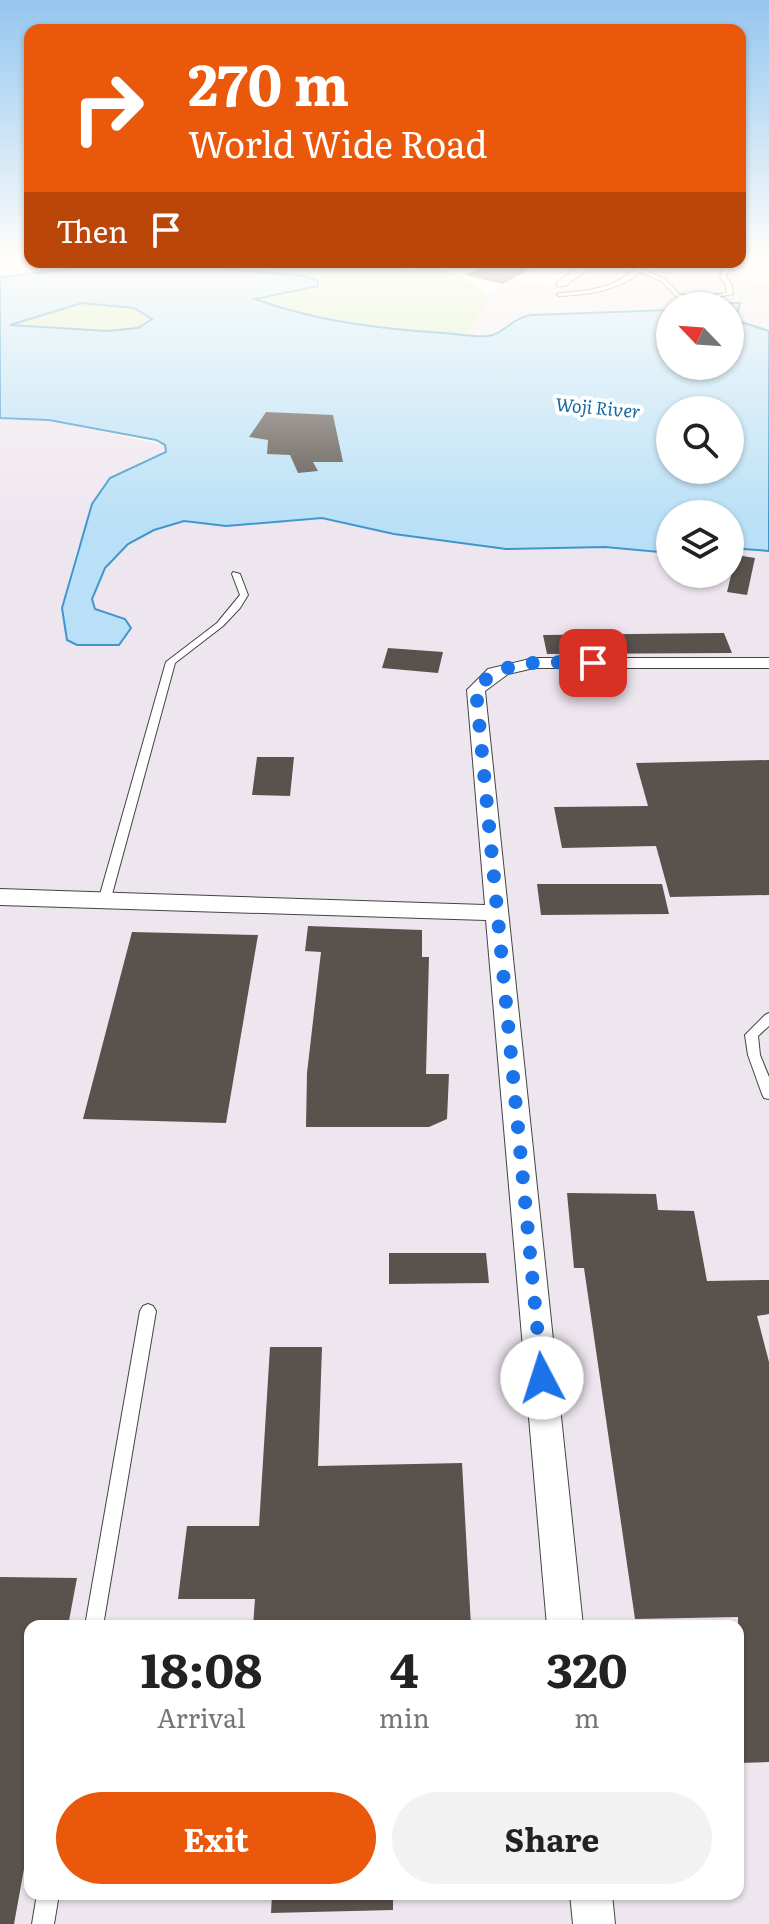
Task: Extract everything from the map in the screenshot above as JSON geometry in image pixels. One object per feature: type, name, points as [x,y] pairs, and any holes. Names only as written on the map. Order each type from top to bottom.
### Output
[{"type":"street","points":[[564,1620],[476,690],[486,676],[502,668],[534,663],[769,663]]},
{"type":"street","points":[[0,897],[497,913]]},
{"type":"street","points":[[592,1900],[594,1924]]},
{"type":"lane","points":[[105,898],[171,662],[212,635],[233,615],[244,595],[236,574]]},
{"type":"lane","points":[[769,1018],[751,1035],[754,1055],[769,1094]]},
{"type":"lane","points":[[95,1620],[148,1311]]},
{"type":"lane","points":[[43,1924],[47,1900]]},
{"type":"shaded area","points":[[0,418],[49,420],[165,445],[166,452],[157,459],[123,471],[84,534],[62,608],[125,619],[95,609],[92,599],[105,568],[128,544],[154,530],[184,521],[226,526],[322,518],[394,534],[505,549],[605,547],[656,552],[656,588],[744,588],[744,549],[769,551],[769,1924],[0,1924]]},
{"type":"water","name":"Woji River","points":[[0,346],[656,346],[656,380],[744,380],[744,346],[769,346],[769,551],[744,549],[744,500],[656,500],[656,552],[605,547],[506,549],[394,534],[322,518],[226,526],[184,521],[154,530],[128,544],[105,568],[92,599],[95,609],[125,619],[131,628],[119,645],[77,645],[67,640],[62,608],[92,504],[110,478],[166,452],[165,445],[156,440],[49,420],[0,418]]},
{"type":"building","points":[[266,412],[333,415],[343,462],[313,462],[318,471],[298,473],[290,455],[267,454],[268,440],[249,437]]},
{"type":"building","points":[[744,556],[755,558],[747,595],[727,592],[728,588],[744,588]]},
{"type":"building","points":[[724,633],[732,653],[547,654],[543,635]]},
{"type":"building","points":[[388,648],[443,652],[438,673],[382,668]]},
{"type":"building","points":[[257,757],[294,757],[290,796],[252,795]]},
{"type":"building","points":[[769,760],[769,895],[670,897],[656,846],[562,848],[554,807],[648,806],[636,763]]},
{"type":"building","points":[[537,884],[662,884],[669,914],[541,915]]},
{"type":"building","points":[[308,926],[422,930],[422,957],[429,957],[426,1074],[449,1074],[447,1119],[429,1127],[306,1127],[307,1073],[321,952],[305,951]]},
{"type":"building","points":[[132,932],[258,935],[226,1123],[83,1119]]},
{"type":"building","points":[[567,1193],[656,1194],[658,1210],[694,1211],[707,1281],[769,1280],[769,1314],[757,1316],[769,1362],[769,1762],[744,1763],[744,1620],[738,1620],[738,1617],[635,1619],[584,1268],[574,1268]]},
{"type":"building","points":[[389,1253],[486,1253],[489,1283],[389,1284]]},
{"type":"building","points":[[270,1347],[322,1347],[318,1466],[462,1463],[471,1620],[253,1620],[255,1599],[178,1599],[187,1526],[259,1526]]},
{"type":"building","points":[[0,1577],[77,1578],[69,1620],[24,1620],[24,1869],[14,1924],[0,1924]]},
{"type":"building","points":[[272,1900],[393,1900],[393,1910],[271,1913]]},
{"type":"route","points":[[542,1378],[476,690],[486,676],[502,668],[534,663],[593,663]]}]
